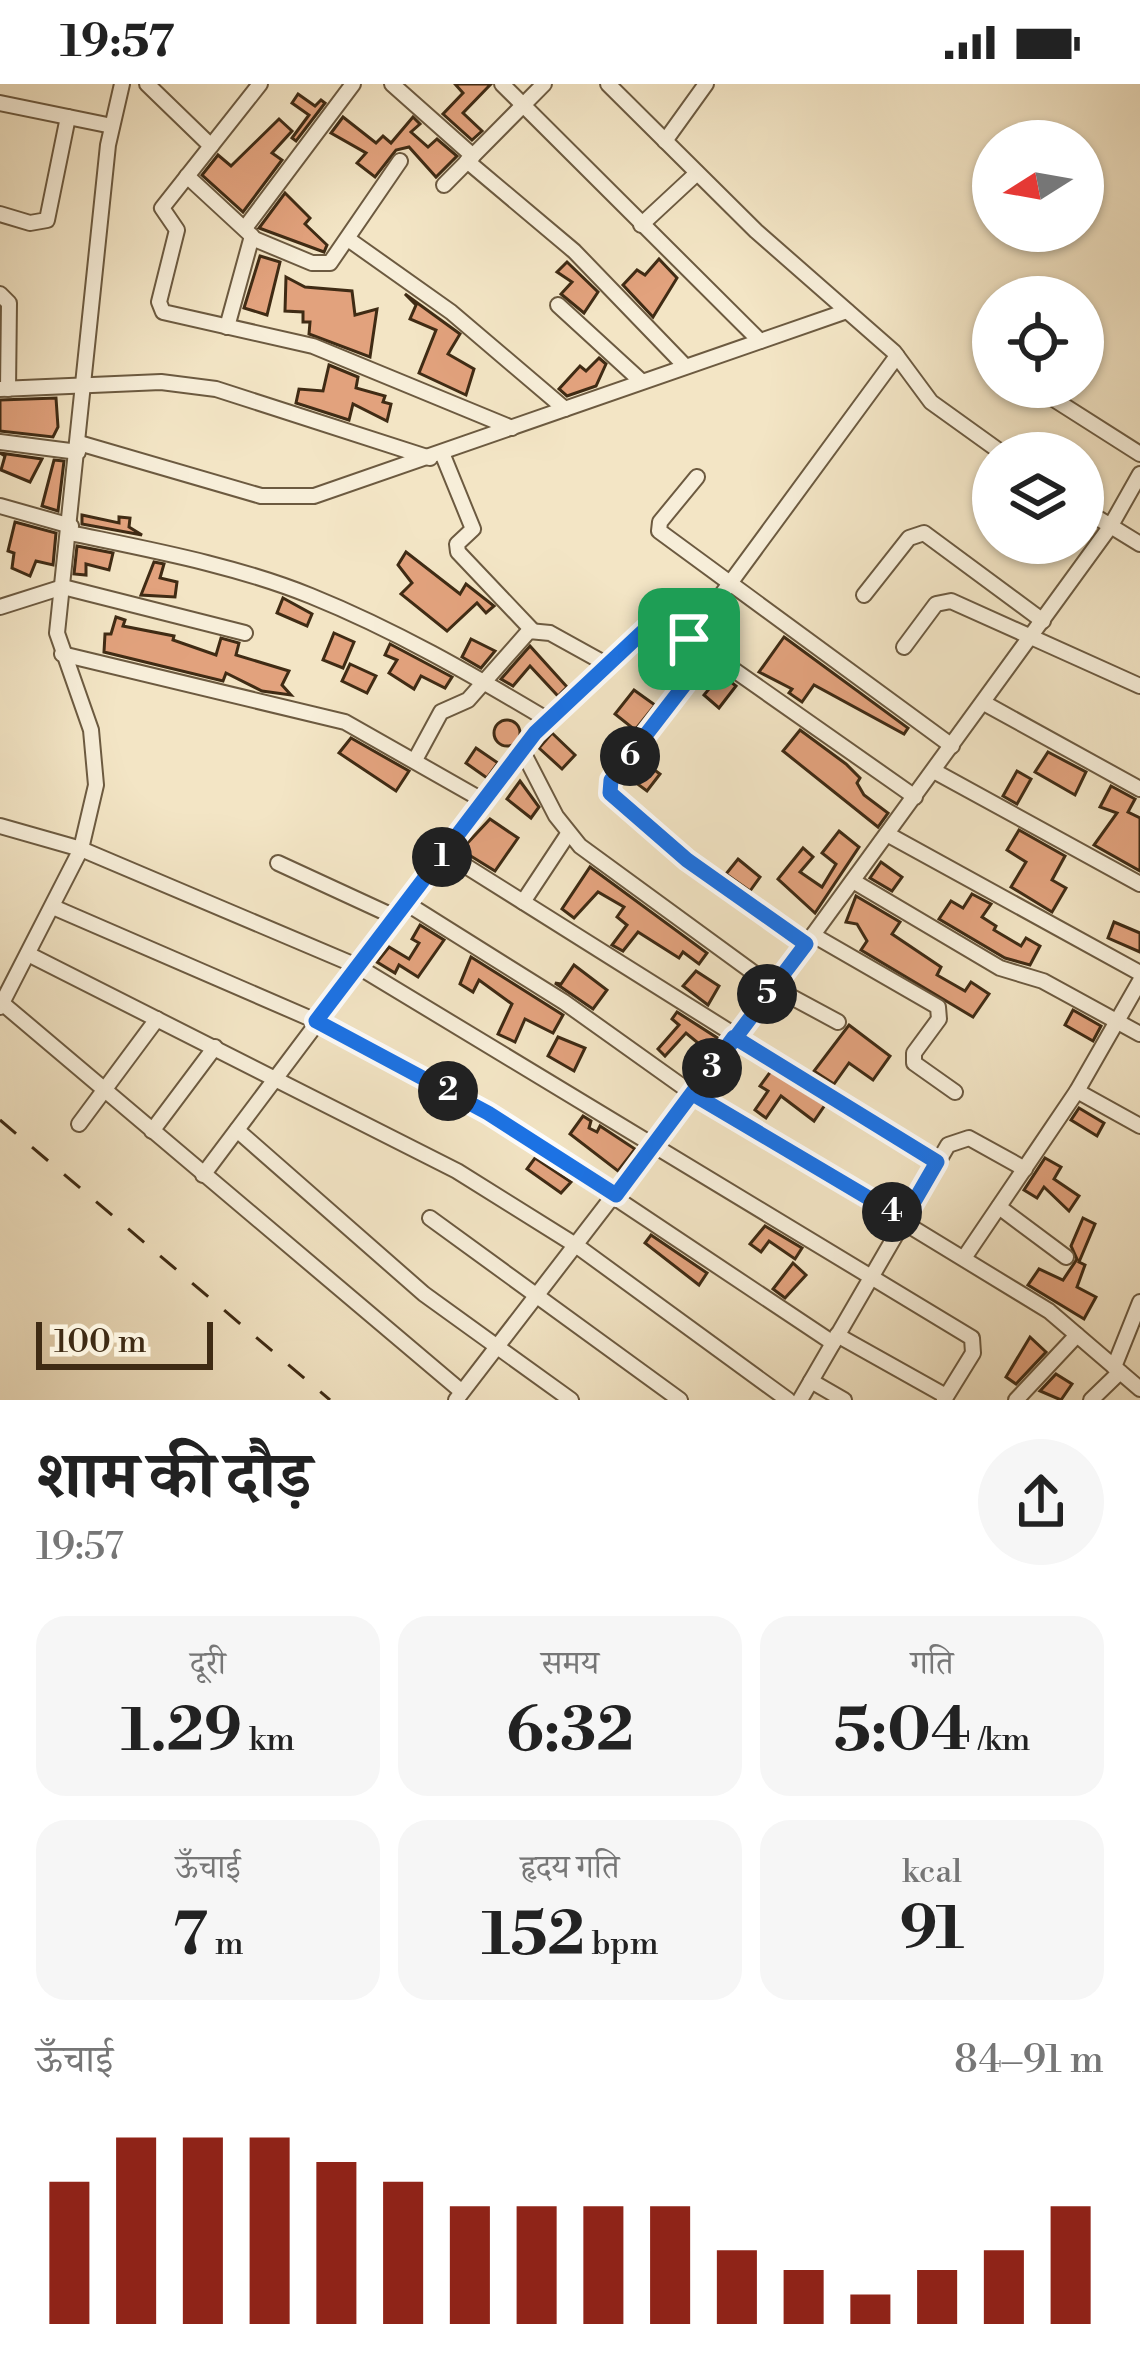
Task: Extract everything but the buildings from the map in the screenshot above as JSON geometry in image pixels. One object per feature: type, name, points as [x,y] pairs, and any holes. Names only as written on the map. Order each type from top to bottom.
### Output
[{"type":"street","points":[[122,84],[112,126],[57,633],[96,753],[91,818],[81,849],[1,1005],[106,1088],[459,1396],[915,797],[1110,527],[1140,473]]},
{"type":"street","points":[[148,84],[211,146]]},
{"type":"street","points":[[260,84],[162,208],[177,236],[160,307],[167,315],[313,346],[512,428]]},
{"type":"street","points":[[227,327],[249,233],[353,84]]},
{"type":"street","points":[[392,84],[593,269],[685,366]]},
{"type":"street","points":[[502,84],[760,341]]},
{"type":"street","points":[[444,185],[544,84]]},
{"type":"street","points":[[608,84],[697,173],[897,356],[931,402],[973,432]]},
{"type":"street","points":[[665,141],[706,84]]},
{"type":"street","points":[[0,103],[112,126]]},
{"type":"street","points":[[0,214],[30,223],[46,220],[68,117]]},
{"type":"street","points":[[187,176],[249,233],[317,265],[335,259],[400,161]]},
{"type":"street","points":[[641,225],[697,173]]},
{"type":"street","points":[[348,239],[451,312],[565,409]]},
{"type":"street","points":[[0,294],[9,303],[4,389],[161,382],[215,389],[436,455],[473,529],[458,544],[458,553],[532,630],[550,632],[606,664]]},
{"type":"street","points":[[558,305],[640,381]]},
{"type":"street","points":[[0,442],[79,448],[278,499],[314,496],[847,311]]},
{"type":"street","points":[[689,639],[897,356]]},
{"type":"street","points":[[1068,408],[1140,454]]},
{"type":"street","points":[[697,477],[658,530],[952,746]]},
{"type":"street","points":[[0,506],[307,595],[402,636],[548,720]]},
{"type":"street","points":[[1104,523],[1140,544]]},
{"type":"street","points":[[864,595],[909,538],[924,533],[1043,621]]},
{"type":"street","points":[[0,607],[63,587],[245,633]]},
{"type":"street","points":[[904,647],[943,601],[1140,686]]},
{"type":"street","points":[[203,1175],[522,750],[650,625],[665,624],[689,639],[915,797]]},
{"type":"street","points":[[415,760],[441,712],[468,700],[532,630]]},
{"type":"street","points":[[709,653],[611,780],[610,793],[687,860],[810,939],[938,1006],[940,1017],[914,1053],[914,1063],[955,1092]]},
{"type":"street","points":[[62,654],[324,715],[484,801]]},
{"type":"street","points":[[984,703],[1140,789]]},
{"type":"street","points":[[522,750],[568,834],[773,987],[838,1022]]},
{"type":"street","points":[[934,771],[1140,884]]},
{"type":"street","points":[[0,826],[81,849],[357,966],[973,1338],[973,1353],[945,1398],[835,1339],[488,1113],[316,1021],[53,907]]},
{"type":"street","points":[[524,902],[568,834]]},
{"type":"street","points":[[887,834],[1140,977],[1077,1091],[964,1258]]},
{"type":"street","points":[[445,853],[937,1162]]},
{"type":"street","points":[[278,863],[395,917]]},
{"type":"street","points":[[853,881],[1000,968],[1043,981],[1140,1034]]},
{"type":"street","points":[[406,903],[564,1002],[693,1094],[964,1258],[1077,1335],[1140,1389]]},
{"type":"street","points":[[28,954],[457,1172],[577,1246],[788,1400]]},
{"type":"street","points":[[79,1124],[157,1019]]},
{"type":"street","points":[[152,1130],[215,1048]]},
{"type":"street","points":[[1077,1091],[1140,1126]]},
{"type":"street","points":[[237,1130],[424,1294],[571,1400]]},
{"type":"street","points":[[800,1400],[953,1141],[966,1137],[1025,1169]]},
{"type":"street","points":[[999,1207],[1066,1257]]},
{"type":"street","points":[[430,1218],[680,1400]]},
{"type":"street","points":[[1091,1400],[1117,1369],[1140,1302]]},
{"type":"street","points":[[1016,1400],[1077,1335]]},
{"type":"street","points":[[811,1381],[844,1400]]},
{"type":"railway","points":[[0,1120],[330,1400]]},
{"type":"route","points":[[689,639],[665,624],[650,625],[535,733],[316,1021],[488,1113],[616,1195],[734,1037],[937,1162],[904,1219],[693,1094],[734,1037],[806,944],[687,860],[610,793],[611,780],[709,653],[689,639]]}]
